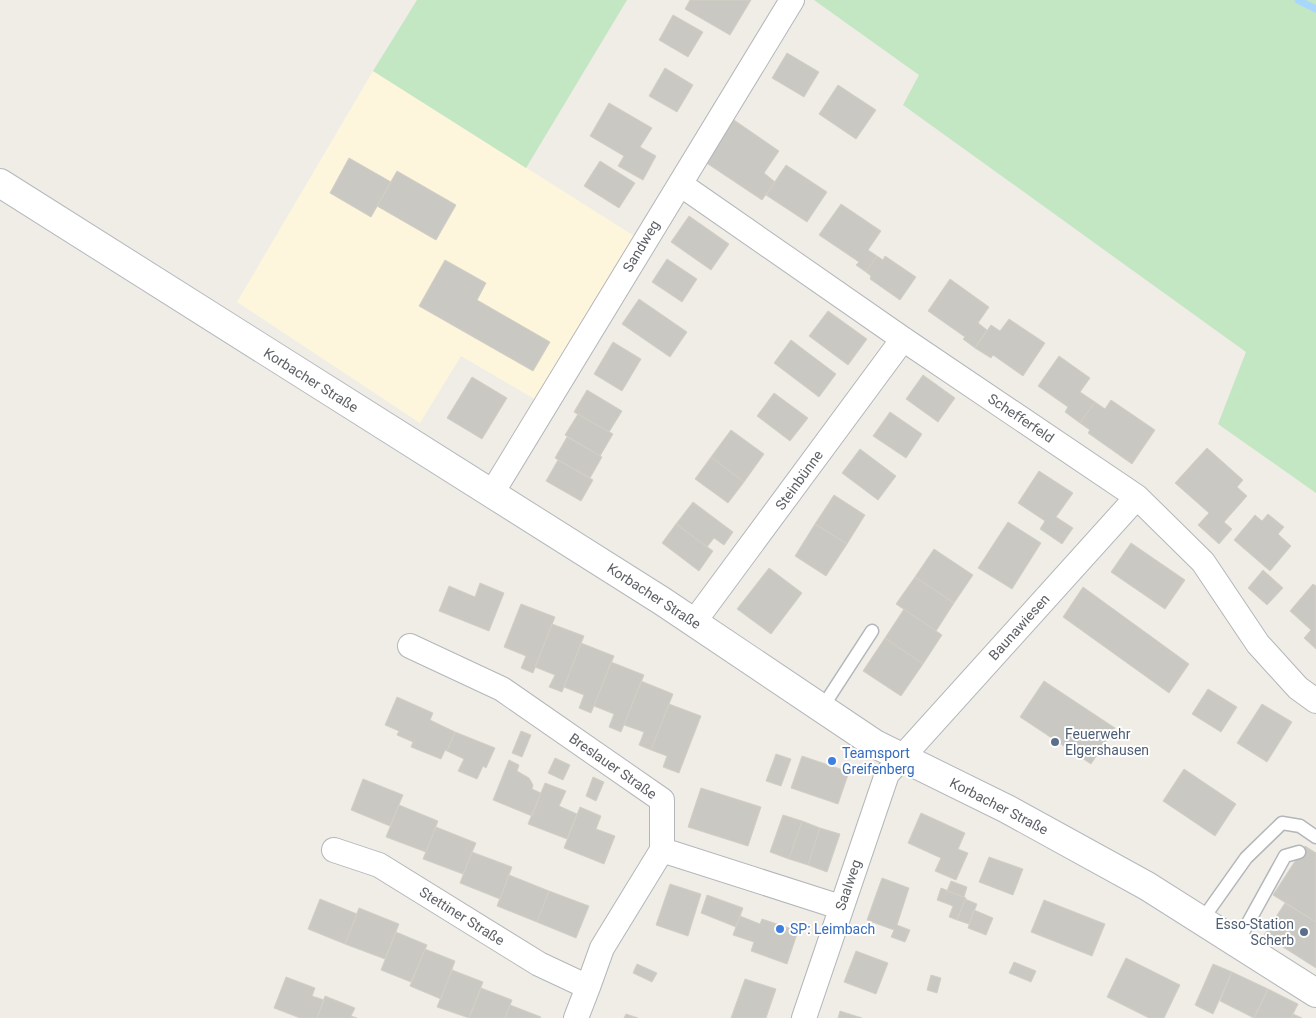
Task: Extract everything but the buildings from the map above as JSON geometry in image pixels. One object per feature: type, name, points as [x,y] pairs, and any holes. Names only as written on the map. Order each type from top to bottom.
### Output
[{"type":"street","name":"Sandweg","points":[[492,493],[792,0]]},
{"type":"street","name":"Korbacher Straße","points":[[0,183],[694,622],[875,744],[1007,809],[1147,886],[1316,993]]},
{"type":"street","name":"Schefferfeld","points":[[680,184],[903,339],[1137,497],[1202,562],[1258,644],[1298,688],[1316,701]]},
{"type":"street","name":"Steinbünne","points":[[694,622],[903,339]]},
{"type":"street","name":"Baunawiesen","points":[[902,758],[1137,497]]},
{"type":"street","name":"Breslauer Straße","points":[[410,646],[502,689],[662,800],[662,850]]},
{"type":"street","name":"Saalweg","points":[[804,1018],[840,906],[887,774],[902,758]]},
{"type":"street","name":"Stettiner Straße","points":[[334,850],[379,865],[539,964],[588,987]]},
{"type":"street","points":[[576,1018],[602,948],[662,850],[840,906]]},
{"type":"lane","points":[[822,708],[872,631]]},
{"type":"lane","points":[[1202,920],[1246,858],[1282,823],[1300,826],[1316,836]]},
{"type":"lane","points":[[1237,943],[1285,856],[1298,852]]},
{"type":"shaded area","points":[[373,71],[639,239],[541,403],[461,356],[420,423],[237,302]]},
{"type":"green space","points":[[417,0],[627,0],[526,168],[373,71]]},
{"type":"green space","points":[[814,0],[1316,0],[1316,493],[1218,424],[1246,352],[903,105],[919,75]]},
{"type":"waterway","points":[[1298,0],[1316,9]]},
{"type":"place","name":"Feuerwehr Elgershausen","points":[[1055,742]]},
{"type":"place","name":"Teamsport Greifenberg","points":[[832,761]]},
{"type":"place","name":"SP: Leimbach","points":[[780,929]]},
{"type":"place","name":"Esso-Station Scherb","points":[[1304,932]]}]
